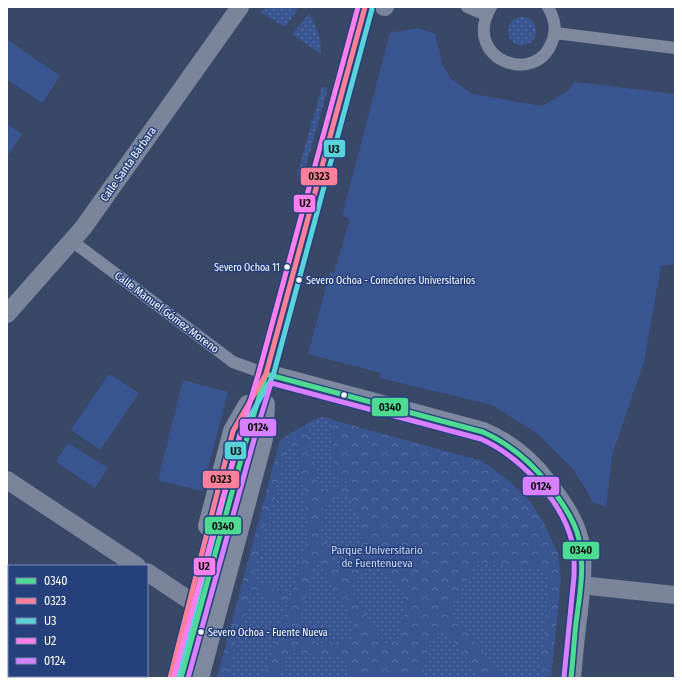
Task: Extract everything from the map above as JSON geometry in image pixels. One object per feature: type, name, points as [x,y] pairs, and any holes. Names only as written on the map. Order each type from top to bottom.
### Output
[{"type":"main road","points":[[181,678],[266,374],[365,7]]},
{"type":"main road","points":[[266,374],[458,424],[483,432],[508,445],[520,454],[540,474],[558,496],[572,522],[578,540],[581,560],[580,585],[571,678]]},
{"type":"main road","points":[[170,678],[234,431],[266,374]]},
{"type":"main road","points":[[200,678],[263,439],[266,374]]},
{"type":"street","name":"Calle Santa Bárbara","points":[[7,314],[83,228],[240,7]]},
{"type":"street","points":[[468,7],[488,11],[483,27],[485,39],[490,50],[499,59],[510,64],[522,65],[534,62],[545,55],[552,45],[555,33],[555,23],[552,13],[548,7]]},
{"type":"street","points":[[555,33],[675,48]]},
{"type":"street","name":"Calle Manuel Gómez Moreno","points":[[72,241],[233,362],[266,374]]},
{"type":"street","points":[[7,480],[135,565]]},
{"type":"street","points":[[148,573],[189,600]]},
{"type":"street","points":[[580,585],[675,596]]},
{"type":"green space","points":[[267,7],[294,7],[298,9],[285,27],[260,12]]},
{"type":"green space","points":[[309,14],[318,33],[321,54],[292,34]]},
{"type":"green space","points":[[522,17],[532,21],[536,31],[532,41],[522,45],[512,41],[508,31],[512,21]]},
{"type":"green space","points":[[419,28],[435,34],[442,64],[451,79],[472,94],[542,106],[568,91],[575,82],[675,94],[675,264],[661,266],[644,362],[612,455],[606,507],[593,502],[572,468],[535,432],[492,405],[380,378],[381,373],[308,354],[330,272],[334,273],[350,219],[342,216],[390,33]]},
{"type":"green space","points":[[8,40],[60,76],[42,103],[7,79]]},
{"type":"green space","points":[[322,87],[328,88],[303,176],[297,175]]},
{"type":"green space","points":[[7,124],[22,134],[7,157]]},
{"type":"green space","points":[[109,374],[139,393],[100,450],[71,430]]},
{"type":"green space","points":[[183,380],[228,392],[202,491],[158,480]]},
{"type":"green space","name":"Parque Universitario de Fuentenueva","points":[[321,417],[482,461],[509,481],[530,501],[544,523],[558,554],[561,579],[551,678],[217,678],[280,440]]},
{"type":"green space","points":[[321,417],[332,419],[334,476],[352,482],[319,491],[306,424]]},
{"type":"green space","points":[[68,443],[108,468],[95,488],[56,462]]},
{"type":"green space","points":[[287,446],[298,450],[309,536],[291,596],[252,580]]},
{"type":"green space","points":[[343,494],[353,502],[365,552],[338,572],[321,536],[323,505]]},
{"type":"green space","points":[[316,556],[356,627],[350,641],[325,644],[295,640]]},
{"type":"green space","points":[[477,562],[544,570],[549,584],[540,678],[504,678],[450,611]]},
{"type":"green space","points":[[374,566],[385,572],[401,587],[406,608],[398,640],[386,643],[374,630],[348,584]]},
{"type":"green space","points":[[251,590],[288,606],[263,678],[226,678]]},
{"type":"green space","points":[[444,630],[483,678],[422,678],[429,646]]},
{"type":"green space","points":[[289,651],[339,657],[348,665],[348,678],[279,678]]},
{"type":"transit line","name":"U2","points":[[174,676],[259,372],[358,7]]},
{"type":"transit line","name":"0323","points":[[170,678],[233,431],[266,374],[365,7]]},
{"type":"transit line","name":"U3","points":[[177,678],[240,434],[273,376],[372,9]]},
{"type":"transit line","name":"0340","points":[[266,374],[483,432],[502,442],[527,461],[549,485],[565,508],[575,526],[580,543],[582,566],[571,678]]},
{"type":"transit line","name":"0340","points":[[181,678],[266,374]]},
{"type":"transit line","name":"0124","points":[[188,678],[271,383],[481,439],[510,456],[537,481],[549,495],[559,511],[567,526],[574,550],[574,576],[564,677]]},
{"type":"place","name":"Severo Ochoa 11","points":[[287,267]]},
{"type":"place","name":"Severo Ochoa - Comedores Universitarios","points":[[299,280]]},
{"type":"place","name":"Severo Ochoa - Fuente Nueva","points":[[201,632]]}]
